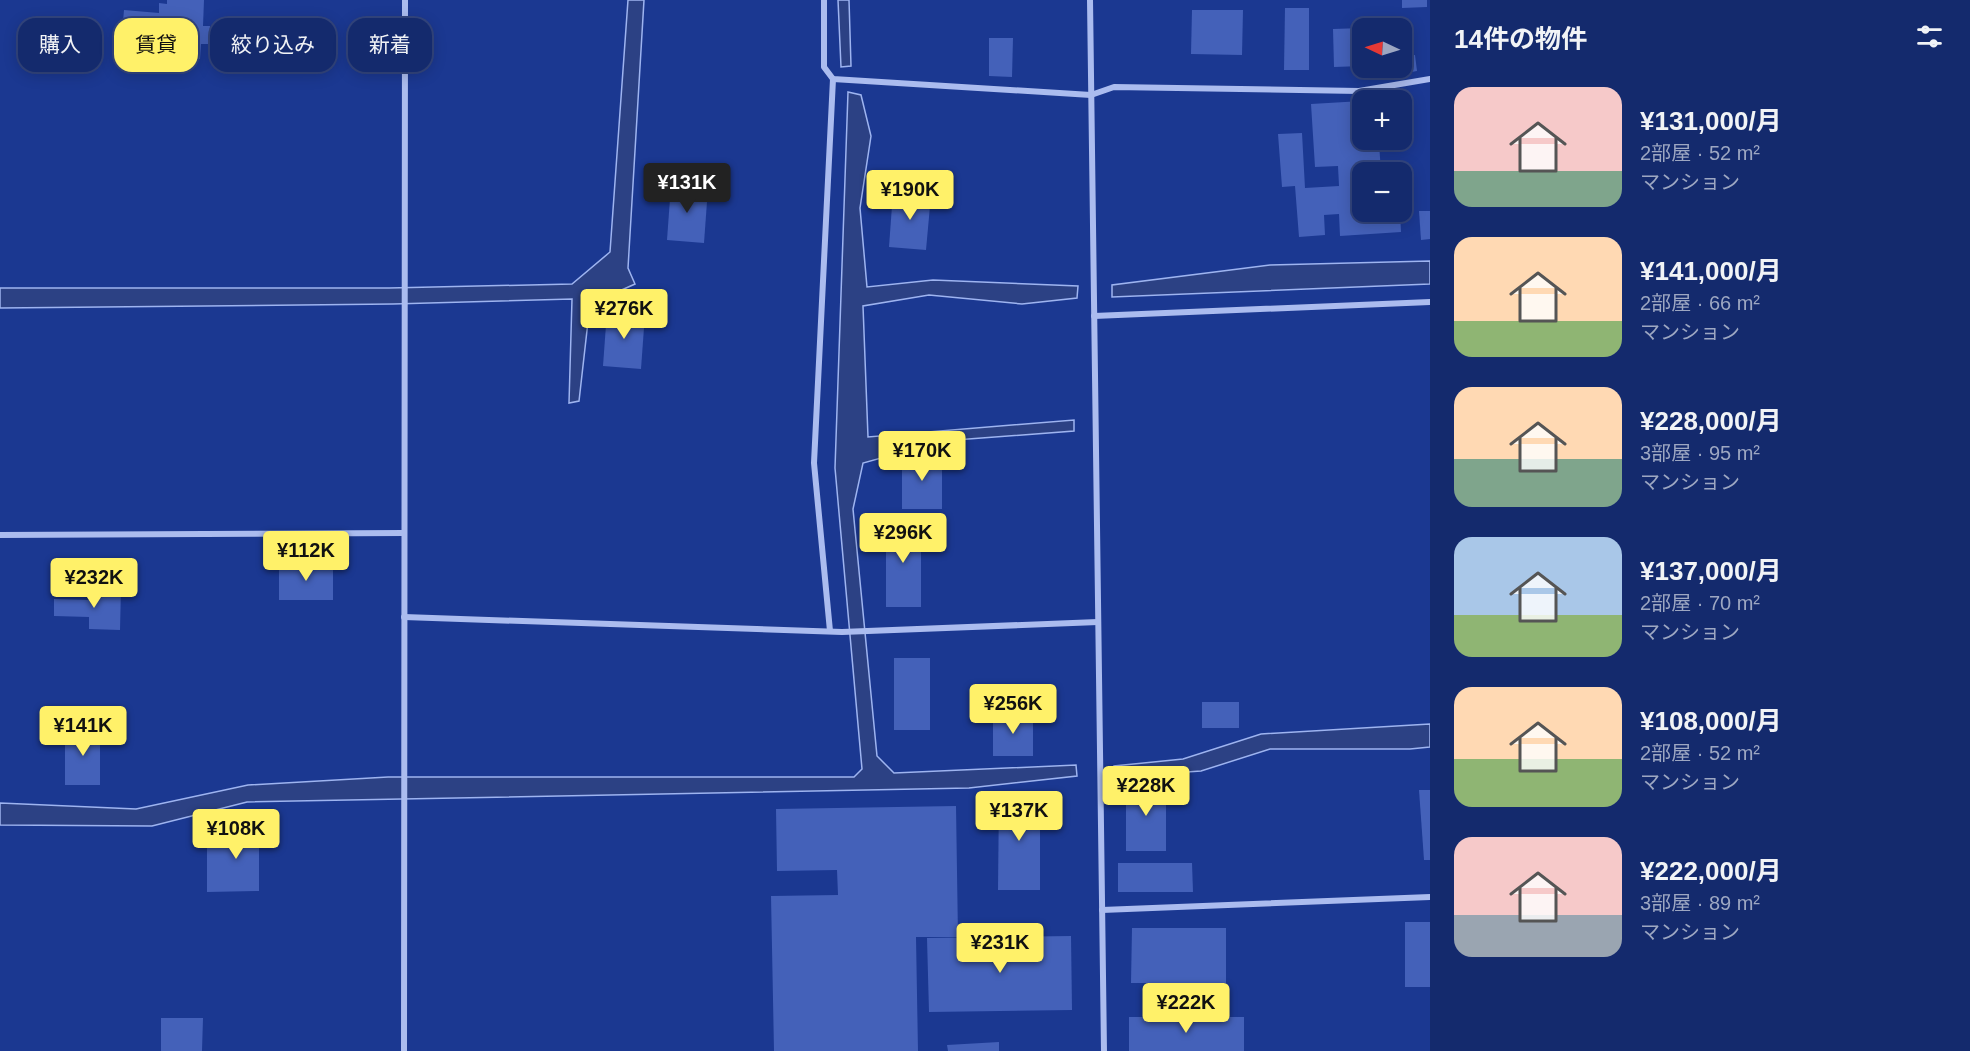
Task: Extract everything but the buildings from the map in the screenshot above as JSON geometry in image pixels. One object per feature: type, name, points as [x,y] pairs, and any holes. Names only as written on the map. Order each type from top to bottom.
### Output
[{"type":"street","points":[[404,1051],[405,0]]},
{"type":"street","points":[[824,0],[824,67],[833,79],[814,463],[830,631]]},
{"type":"street","points":[[1090,0],[1104,1051]]},
{"type":"street","points":[[833,79],[1091,95],[1114,87],[1359,91],[1430,79]]},
{"type":"street","points":[[1094,316],[1430,302]]},
{"type":"street","points":[[0,535],[404,533]]},
{"type":"street","points":[[404,617],[842,632],[1098,622]]},
{"type":"street","points":[[1102,910],[1430,897]]},
{"type":"water","points":[[628,0],[644,0],[628,268],[635,284],[590,304],[579,401],[569,403],[572,299],[393,304],[0,308],[0,288],[389,288],[572,284],[610,252]]},
{"type":"water","points":[[838,0],[849,0],[851,66],[841,67]]},
{"type":"water","points":[[848,92],[861,95],[871,136],[860,208],[867,287],[933,280],[1078,286],[1077,298],[1022,304],[929,295],[863,306],[868,437],[1074,420],[1074,431],[942,441],[863,463],[853,509],[877,756],[894,773],[1076,765],[1077,776],[969,788],[247,802],[152,826],[0,825],[0,803],[136,809],[248,785],[388,777],[854,777],[862,769],[835,468]]},
{"type":"water","points":[[1430,261],[1430,284],[1112,297],[1112,285],[1270,265]]},
{"type":"water","points":[[1430,724],[1430,747],[1270,749],[1201,771],[1114,777],[1114,766],[1183,759],[1261,734]]}]
